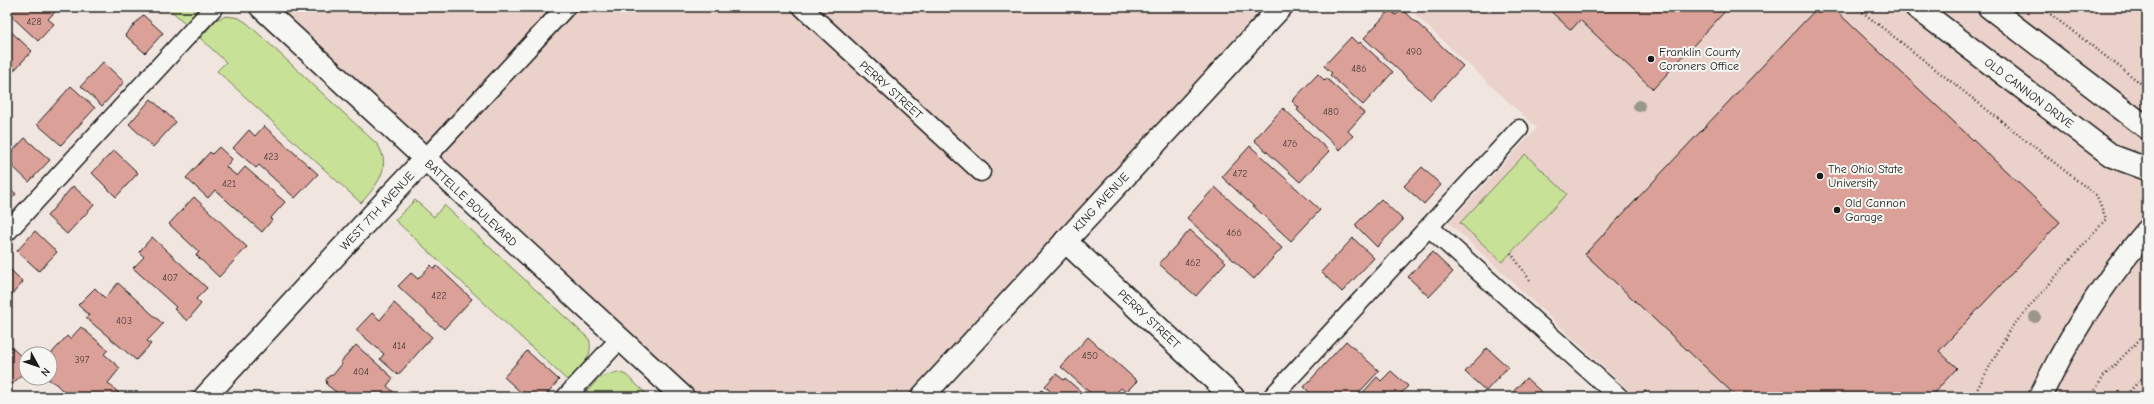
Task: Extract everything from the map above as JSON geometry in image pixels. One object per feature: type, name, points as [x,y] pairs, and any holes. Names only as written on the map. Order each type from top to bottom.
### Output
[{"type":"street","name":"BATTELLE BOULEVARD","points":[[261,7],[424,160],[683,397]]},
{"type":"street","name":"KING AVENUE","points":[[922,397],[1280,7]]},
{"type":"street","name":"OLD CANNON DRIVE","points":[[1916,7],[2112,156],[2147,169]]},
{"type":"street","points":[[1989,7],[2147,128]]},
{"type":"street","name":"WEST 7TH AVENUE","points":[[205,397],[424,160]]},
{"type":"street","points":[[2040,397],[2081,323],[2108,282],[2147,231]]},
{"type":"street","name":"PERRY STREET","points":[[1065,241],[1233,397]]},
{"type":"lane","points":[[7,232],[214,7]]},
{"type":"lane","name":"WEST 7TH AVENUE","points":[[424,160],[566,7]]},
{"type":"lane","name":"PERRY STREET","points":[[802,7],[981,172]]},
{"type":"lane","points":[[1272,397],[1518,129]]},
{"type":"lane","points":[[1429,227],[1619,397]]},
{"type":"lane","points":[[566,397],[620,339]]},
{"type":"path","points":[[1856,7],[2097,196],[2106,219],[2010,329],[1972,397]]},
{"type":"path","points":[[2041,7],[2147,88]]},
{"type":"path","points":[[2091,397],[2103,378],[2147,332]]},
{"type":"path","points":[[2124,397],[2147,373]]},
{"type":"shaded area","points":[[261,7],[1281,7],[922,397],[683,397]]},
{"type":"shaded area","name":"The Ohio State University","points":[[1407,7],[2147,7],[2147,397],[1636,397],[1449,223],[1537,128]]},
{"type":"green space","points":[[167,7],[200,7],[186,24]]},
{"type":"green space","points":[[227,16],[239,18],[247,23],[378,145],[384,161],[381,176],[361,203],[217,71],[226,62],[200,38],[217,19]]},
{"type":"green space","points":[[1525,154],[1567,194],[1502,262],[1460,223]]},
{"type":"green space","points":[[415,200],[434,217],[444,205],[589,339],[590,351],[588,357],[568,381],[395,220]]},
{"type":"green space","points":[[618,372],[626,375],[650,397],[582,397],[600,377]]},
{"type":"building","points":[[7,7],[60,7],[48,19],[54,24],[38,41],[7,12]]},
{"type":"building","name":"Franklin County Coroners Office","points":[[1546,7],[1729,7],[1653,89],[1580,20],[1571,30]]},
{"type":"building","name":"Old Cannon Garage","points":[[1818,7],[1832,7],[2060,222],[1939,351],[1957,368],[1930,397],[1737,397],[1585,254]]},
{"type":"building","points":[[1402,9],[1463,66],[1431,100],[1364,38],[1390,10],[1396,15]]},
{"type":"building","points":[[143,15],[163,33],[145,53],[125,35]]},
{"type":"building","points":[[7,28],[32,51],[7,78]]},
{"type":"building","points":[[1351,37],[1358,44],[1360,42],[1393,72],[1363,105],[1330,75],[1332,73],[1324,66]]},
{"type":"building","points":[[103,62],[124,82],[102,106],[81,86]]},
{"type":"building","points":[[1318,74],[1325,81],[1326,78],[1364,113],[1348,131],[1353,136],[1340,150],[1297,110],[1299,108],[1292,101]]},
{"type":"building","points":[[71,86],[95,108],[61,145],[37,124]]},
{"type":"building","points":[[151,99],[176,122],[153,147],[129,124]]},
{"type":"building","points":[[1283,108],[1329,151],[1300,182],[1254,140]]},
{"type":"building","points":[[264,126],[318,174],[295,198],[259,165],[256,168],[233,148],[249,130],[255,136]]},
{"type":"building","points":[[25,138],[50,160],[29,182],[7,161],[7,157]]},
{"type":"building","points":[[1250,146],[1320,210],[1291,241],[1222,177]]},
{"type":"building","points":[[219,147],[232,159],[226,167],[237,176],[245,167],[285,202],[270,219],[272,220],[262,232],[215,190],[208,198],[186,178],[210,152],[212,154]]},
{"type":"building","points":[[114,150],[138,173],[116,197],[92,173]]},
{"type":"building","points":[[1422,167],[1441,185],[1424,204],[1404,186]]},
{"type":"building","points":[[7,185],[16,194],[7,203]]},
{"type":"building","points":[[73,186],[94,205],[67,234],[47,216]]},
{"type":"building","points":[[1215,187],[1282,248],[1254,279],[1187,218]]},
{"type":"building","points":[[194,197],[247,247],[219,277],[196,255],[199,252],[169,224]]},
{"type":"building","points":[[1381,199],[1403,220],[1377,247],[1355,225]]},
{"type":"building","points":[[1190,230],[1226,262],[1196,296],[1159,264]]},
{"type":"building","points":[[35,231],[57,252],[39,271],[17,251]]},
{"type":"building","points":[[152,237],[207,288],[196,299],[201,304],[187,321],[174,309],[176,307],[133,268],[144,257],[139,252]]},
{"type":"building","points":[[1353,238],[1374,258],[1342,292],[1321,272]]},
{"type":"building","points":[[1432,252],[1453,272],[1429,297],[1408,277]]},
{"type":"building","points":[[431,265],[434,269],[437,266],[472,299],[444,329],[398,286],[411,273],[418,279]]},
{"type":"building","points":[[7,266],[23,282],[7,300]]},
{"type":"building","points":[[118,283],[163,324],[147,341],[151,344],[136,360],[86,318],[89,315],[78,305],[95,288],[105,298]]},
{"type":"building","points":[[394,303],[432,337],[398,375],[380,359],[384,354],[356,330],[372,313],[380,320]]},
{"type":"building","points":[[81,327],[108,350],[104,354],[120,368],[108,383],[119,393],[115,397],[69,397],[58,386],[58,346],[67,336],[70,339]]},
{"type":"building","points":[[1088,337],[1137,381],[1126,392],[1121,388],[1112,397],[1095,397],[1061,367]]},
{"type":"building","points":[[1346,341],[1379,371],[1355,397],[1314,397],[1304,387]]},
{"type":"building","points":[[7,343],[18,353],[18,378],[7,390]]},
{"type":"building","points":[[356,345],[393,378],[387,386],[399,397],[343,397],[327,385],[326,380],[329,376],[333,375],[342,364],[340,363]]},
{"type":"building","points":[[1487,348],[1508,367],[1486,391],[1465,372]]},
{"type":"building","points":[[527,351],[559,380],[544,397],[526,397],[504,377]]},
{"type":"building","points":[[1391,371],[1408,386],[1398,397],[1359,397],[1377,377],[1381,381]]},
{"type":"building","points":[[1056,374],[1064,380],[1065,378],[1087,397],[1049,397],[1052,393],[1045,386]]},
{"type":"building","points":[[1526,378],[1547,397],[1508,397]]},
{"type":"building","points":[[1042,390],[1049,397],[1036,397]]},
{"type":"building","points":[[300,391],[307,397],[295,397]]},
{"type":"place","name":"Franklin County Coroners Office","points":[[1651,59]]},
{"type":"place","name":"The Ohio State University","points":[[1820,176]]},
{"type":"place","name":"Old Cannon Garage","points":[[1837,210]]}]
